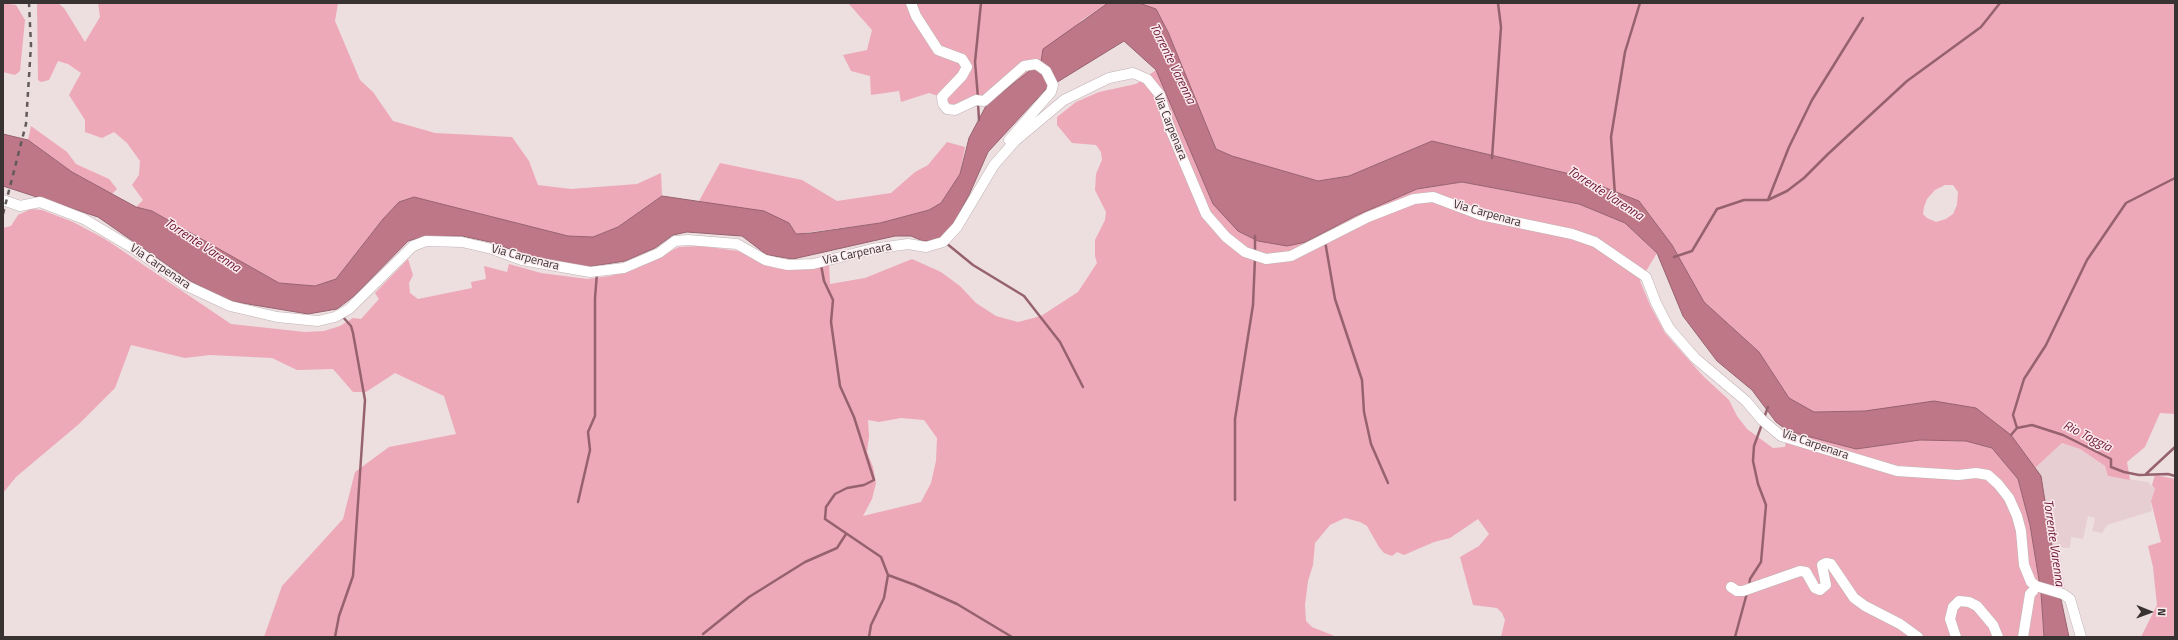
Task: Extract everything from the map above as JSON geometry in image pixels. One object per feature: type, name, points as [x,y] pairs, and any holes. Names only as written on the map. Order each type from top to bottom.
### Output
[{"type":"street","points":[[911,3],[916,16],[938,50],[962,59],[967,66],[962,76],[942,96],[942,104],[947,109],[955,110],[976,100],[984,101],[1019,68],[1028,64],[1036,64],[1042,67],[1049,76],[1053,89],[996,157],[994,165]]},
{"type":"street","name":"Via Carpenara","points":[[3,200],[20,206],[40,202],[84,219],[136,250],[185,285],[230,306],[277,316],[318,320],[335,317],[349,309],[413,246],[426,241],[462,242],[492,249],[522,260],[590,272],[624,268],[658,253],[675,242],[688,240],[737,244],[765,260],[788,266],[813,264],[872,249],[908,244],[926,247],[943,242],[957,227],[994,165],[1015,141],[1064,100],[1109,78],[1133,73],[1147,79],[1160,96],[1169,126],[1206,214],[1226,237],[1245,252],[1266,259],[1291,256],[1368,217],[1414,199],[1432,197],[1481,215],[1572,234],[1594,242],[1610,251],[1646,277],[1656,303],[1670,328],[1695,358],[1746,401],[1762,420],[1782,436],[1897,471],[1958,475],[1976,473],[1988,475],[1998,484],[2008,498],[2017,516],[2021,531],[2024,565],[2035,589]]},
{"type":"street","points":[[1730,587],[1737,591],[1743,591],[1800,571],[1806,572],[1815,588],[1820,590],[1826,585],[1822,565],[1831,564],[1854,598],[1865,606],[1900,624],[1918,637]]},
{"type":"street","points":[[2023,637],[2030,594],[2035,589],[2063,594],[2070,599],[2081,637]]},
{"type":"street","points":[[1956,637],[1950,619],[1953,607],[1959,602],[1964,602],[1977,606],[1985,613],[1993,625],[1998,637]]},
{"type":"shaded area","points":[[3,3],[16,5],[25,20],[20,71],[15,75],[3,72]]},
{"type":"shaded area","points":[[37,3],[58,3],[64,8],[85,42],[100,17],[98,3],[338,3],[335,21],[360,80],[373,92],[393,121],[435,133],[512,137],[529,161],[538,185],[571,189],[637,184],[661,173],[662,196],[618,227],[593,237],[568,236],[414,197],[399,202],[383,219],[336,279],[315,286],[279,283],[152,211],[136,207],[143,200],[132,185],[139,175],[140,161],[127,143],[114,132],[102,138],[85,132],[85,120],[69,95],[81,73],[68,64],[58,61],[49,80],[41,82],[38,80]]},
{"type":"shaded area","points":[[848,3],[1108,3],[1082,20],[1041,62],[987,104],[984,101],[955,110],[942,97],[929,93],[901,102],[899,91],[871,95],[870,76],[851,71],[843,55],[867,50],[872,30]]},
{"type":"shaded area","points":[[1139,3],[2175,3],[2175,414],[2160,413],[2145,447],[2127,462],[2130,480],[2108,476],[2105,466],[2080,449],[2062,443],[2035,468],[2011,435],[1865,411],[1814,412],[1789,398],[1759,352],[1704,302],[1672,245],[1639,201],[1570,174],[1432,141],[1349,176],[1318,181],[1232,156],[1216,149],[1168,32],[1156,9]],"holes":[[[1945,185],[1953,185],[1958,192],[1957,205],[1953,214],[1946,219],[1936,222],[1927,218],[1923,214],[1927,199],[1935,190]]]},
{"type":"shaded area","points":[[1156,70],[1213,204],[1306,242],[1355,216],[1417,189],[1462,182],[1579,204],[1625,223],[1657,253],[1640,281],[1650,305],[1665,333],[1703,376],[1729,400],[1737,416],[1747,429],[1773,448],[1785,447],[1788,431],[1856,449],[1920,440],[1966,441],[1992,448],[2018,479],[2030,525],[2041,592],[2044,637],[1501,637],[1505,620],[1502,613],[1497,608],[1473,605],[1460,557],[1479,546],[1489,534],[1478,519],[1450,538],[1434,542],[1404,555],[1397,552],[1392,556],[1384,553],[1379,547],[1367,526],[1360,522],[1345,518],[1330,525],[1315,543],[1313,565],[1308,581],[1305,605],[1306,621],[1312,627],[1337,637],[264,637],[282,586],[343,519],[355,472],[389,447],[456,434],[444,396],[395,373],[366,392],[353,392],[333,369],[297,370],[272,358],[210,355],[185,358],[131,345],[115,388],[79,424],[16,477],[3,493],[3,228],[11,226],[18,215],[31,209],[42,210],[73,222],[105,239],[231,324],[305,332],[324,331],[340,326],[353,318],[361,319],[379,299],[375,293],[408,259],[413,275],[409,283],[410,293],[418,299],[472,288],[471,282],[486,279],[484,266],[507,272],[509,264],[541,273],[587,279],[610,276],[635,269],[679,247],[702,246],[738,251],[775,268],[791,270],[810,268],[829,262],[830,284],[865,278],[912,259],[941,272],[960,286],[976,303],[996,316],[1018,322],[1041,316],[1078,292],[1097,263],[1095,256],[1095,240],[1105,220],[1106,212],[1095,190],[1096,174],[1102,160],[1101,152],[1096,145],[1072,143],[1057,125],[1057,117],[1076,102],[1099,92],[1136,84]],"holes":[[[901,418],[924,420],[937,438],[936,461],[931,483],[921,502],[863,516],[872,499],[876,483],[873,467],[867,452],[869,436],[868,420],[879,422]]]},
{"type":"shaded area","points":[[31,126],[67,152],[76,164],[109,179],[117,189],[112,194],[72,172],[28,140]]},
{"type":"shaded area","points":[[947,142],[965,147],[960,174],[941,203],[929,210],[880,223],[796,234],[789,223],[699,201],[720,163],[802,180],[837,201],[891,193],[915,172],[928,165]]},
{"type":"shaded area","points":[[2062,443],[2080,449],[2105,466],[2108,476],[2148,482],[2155,489],[2151,501],[2152,511],[2107,525],[2102,533],[2092,531],[2095,518],[2088,516],[2083,539],[2071,537],[2070,548],[2059,547],[2065,591],[2059,590],[2049,519],[2035,468]]},
{"type":"shaded area","points":[[2155,475],[2175,479],[2175,637],[2141,637],[2157,605],[2153,567],[2148,546],[2161,542],[2151,501],[2155,489],[2152,485]]},
{"type":"water","name":"Torrente Varenna","points":[[1108,3],[1139,3],[1156,9],[1168,32],[1216,149],[1232,156],[1318,181],[1349,176],[1432,141],[1570,174],[1639,201],[1672,245],[1704,302],[1759,352],[1789,398],[1814,412],[1865,411],[1934,401],[1976,408],[2011,435],[2041,476],[2059,590],[2069,637],[2044,637],[2041,592],[2030,525],[2018,479],[1992,448],[1966,441],[1920,440],[1856,449],[1788,431],[1776,422],[1752,390],[1717,361],[1683,316],[1657,253],[1625,223],[1579,204],[1462,182],[1417,189],[1355,216],[1306,242],[1287,246],[1258,241],[1238,231],[1213,204],[1156,70],[1124,41],[1046,89],[988,152],[969,195],[951,228],[941,237],[931,241],[923,241],[911,236],[895,236],[793,259],[767,255],[742,236],[687,232],[673,235],[655,248],[625,261],[587,267],[528,257],[495,243],[462,236],[423,237],[408,241],[354,296],[337,309],[308,314],[230,301],[192,282],[98,217],[3,186],[3,134],[28,140],[72,172],[136,207],[152,211],[279,283],[315,286],[336,279],[383,219],[399,202],[414,197],[568,236],[593,237],[618,227],[662,196],[764,211],[789,223],[796,234],[880,223],[929,210],[941,203],[960,174],[969,138],[987,104],[1041,62],[1043,49]]},
{"type":"waterway","points":[[978,98],[975,62],[981,3]]},
{"type":"waterway","points":[[1492,158],[1501,27],[1498,3]]},
{"type":"waterway","name":"Torrente Varenna","points":[[1615,195],[1611,137],[1625,52],[1640,3]]},
{"type":"waterway","points":[[1674,257],[1692,251],[1717,209],[1744,200],[1768,200],[1787,191],[1804,178],[1907,81],[1981,27],[2000,3]]},
{"type":"waterway","points":[[1768,200],[1789,147],[1812,100],[1863,18]]},
{"type":"waterway","points":[[978,103],[979,120]]},
{"type":"waterway","points":[[2017,428],[2013,415],[2024,379],[2046,345],[2087,260],[2126,203],[2175,178]]},
{"type":"waterway","points":[[1255,236],[1255,253]]},
{"type":"waterway","points":[[1325,241],[1335,299],[1362,380],[1364,412],[1371,444],[1388,483]]},
{"type":"waterway","points":[[946,243],[973,265],[1024,296],[1060,342],[1083,387]]},
{"type":"waterway","points":[[1235,500],[1235,419],[1253,305],[1255,258]]},
{"type":"waterway","points":[[821,265],[824,281],[833,300],[831,322],[840,386],[854,417],[874,480],[864,485],[847,488],[835,494],[826,507],[825,519],[881,557],[888,575],[884,598],[871,625],[869,637]]},
{"type":"waterway","points":[[578,502],[590,450],[588,432],[595,416],[595,298],[597,273]]},
{"type":"waterway","points":[[335,637],[339,616],[353,576],[365,400],[353,333],[351,326],[342,316]]},
{"type":"waterway","points":[[1764,418],[1768,407]]},
{"type":"waterway","points":[[1749,586],[1750,579],[1761,562],[1766,505],[1758,484],[1753,461],[1754,446],[1762,424]]},
{"type":"waterway","name":"Rio Taggia","points":[[2011,435],[2017,428],[2032,425],[2063,435],[2111,459],[2111,467],[2124,472],[2139,475],[2168,474],[2175,476]]},
{"type":"waterway","points":[[2146,474],[2175,447]]},
{"type":"waterway","points":[[703,634],[749,597],[805,562],[837,548],[846,534]]},
{"type":"waterway","points":[[888,575],[915,585],[957,604],[1012,637]]},
{"type":"waterway","points":[[1735,637],[1747,593]]},
{"type":"railway","points":[[3,214],[26,124],[31,45],[29,3]]}]
